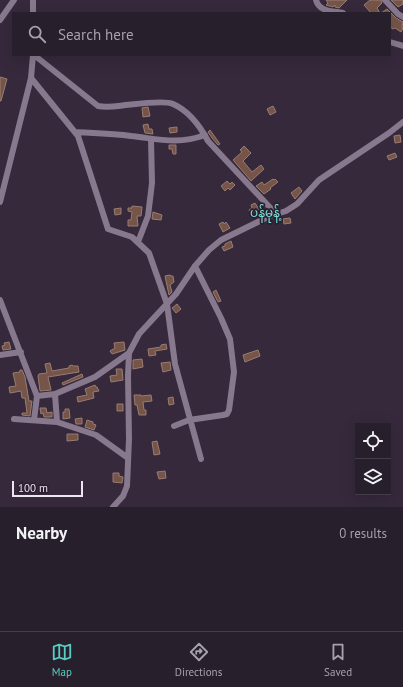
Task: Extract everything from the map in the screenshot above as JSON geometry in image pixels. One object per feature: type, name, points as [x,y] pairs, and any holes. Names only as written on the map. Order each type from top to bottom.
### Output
[{"type":"street","points":[[0,20],[14,0]]},
{"type":"street","points":[[33,0],[33,12]]},
{"type":"street","points":[[316,0],[317,3],[327,11],[335,12]]},
{"type":"street","points":[[385,0],[398,14],[403,17]]},
{"type":"street","points":[[391,42],[403,46]]},
{"type":"street","points":[[0,202],[31,78],[34,56]]},
{"type":"street","points":[[35,56],[98,106],[105,108],[137,104],[172,103],[194,119],[208,141],[276,214]]},
{"type":"street","points":[[31,78],[78,136],[108,229],[132,237],[149,253],[167,304],[175,364],[201,459]]},
{"type":"street","points":[[113,507],[123,496],[127,486],[129,353],[139,334],[176,294],[195,266],[209,250],[221,240],[276,214],[286,211],[297,204],[319,180],[403,122]]},
{"type":"street","points":[[75,132],[177,141],[194,139],[205,135]]},
{"type":"street","points":[[138,242],[148,216],[152,183],[151,139]]},
{"type":"street","points":[[174,426],[190,420],[227,414],[229,410],[234,372],[230,339],[218,311],[195,266]]},
{"type":"street","points":[[0,300],[37,396],[34,420]]},
{"type":"street","points":[[0,356],[21,352]]},
{"type":"street","points":[[37,396],[55,394],[95,377],[129,353]]},
{"type":"street","points":[[55,394],[57,422]]},
{"type":"street","points":[[14,419],[57,422],[96,435],[128,458]]},
{"type":"building","points":[[326,0],[347,0],[339,8],[335,7],[335,5],[333,7],[326,5],[328,3]]},
{"type":"building","points":[[370,0],[381,0],[382,3],[377,8],[379,12],[370,12],[364,5]]},
{"type":"building","points":[[391,0],[403,0],[403,4],[398,7]]},
{"type":"building","points":[[387,9],[390,12],[382,12]]},
{"type":"building","points":[[391,13],[403,22],[401,32],[395,28],[391,28]]},
{"type":"building","points":[[0,77],[7,79],[1,101],[0,101]]},
{"type":"building","points":[[273,106],[276,112],[270,115],[267,109]]},
{"type":"building","points":[[148,107],[150,116],[143,117],[142,108]]},
{"type":"building","points":[[148,124],[149,129],[152,129],[153,134],[145,133],[143,125]]},
{"type":"building","points":[[177,127],[177,132],[170,133],[169,128]]},
{"type":"building","points":[[210,130],[220,144],[218,145],[212,138],[208,132]]},
{"type":"building","points":[[400,135],[401,142],[395,143],[394,136]]},
{"type":"building","points":[[169,145],[176,145],[176,154],[173,154],[172,149],[169,149]]},
{"type":"building","points":[[244,146],[251,153],[243,161],[252,172],[261,165],[264,169],[251,181],[233,160],[242,152],[240,150]]},
{"type":"building","points":[[395,153],[397,157],[389,160],[387,156]]},
{"type":"building","points":[[273,179],[278,182],[264,194],[256,186],[262,182],[264,185]]},
{"type":"building","points":[[227,181],[230,184],[232,182],[235,185],[230,190],[228,188],[225,191],[221,186]]},
{"type":"building","points":[[299,187],[302,191],[295,199],[291,193]]},
{"type":"building","points":[[255,203],[259,209],[251,214],[249,210],[252,208],[251,205]]},
{"type":"building","points":[[132,206],[142,207],[141,216],[137,216],[138,226],[128,226],[128,220],[131,220],[132,212],[128,211],[128,208],[132,208]]},
{"type":"building","points":[[121,208],[121,214],[115,215],[114,209]]},
{"type":"building","points":[[153,212],[162,215],[161,220],[152,219]]},
{"type":"building","points":[[290,218],[291,223],[284,224],[283,219]]},
{"type":"building","points":[[223,222],[224,224],[226,222],[230,228],[223,232],[219,224]]},
{"type":"building","points":[[231,241],[233,247],[224,251],[222,247]]},
{"type":"building","points":[[165,276],[173,276],[174,282],[170,285],[172,292],[169,295]]},
{"type":"building","points":[[216,290],[221,301],[218,302],[213,292]]},
{"type":"building","points":[[177,304],[181,309],[176,313],[172,308]]},
{"type":"building","points":[[9,342],[11,349],[3,350],[2,346],[5,345],[4,343]]},
{"type":"building","points":[[124,342],[125,350],[112,354],[110,351],[115,348],[114,343]]},
{"type":"building","points":[[166,344],[167,349],[155,351],[156,355],[149,356],[148,349],[161,347],[161,345]]},
{"type":"building","points":[[258,350],[260,356],[245,362],[243,355]]},
{"type":"building","points":[[142,359],[143,367],[133,369],[133,360]]},
{"type":"building","points":[[170,362],[171,370],[163,372],[161,363]]},
{"type":"building","points":[[50,363],[52,371],[69,368],[69,366],[72,365],[78,366],[79,372],[48,377],[51,390],[40,391],[38,376],[39,374],[47,373],[45,364]]},
{"type":"building","points":[[116,369],[122,369],[123,380],[111,382],[110,376],[117,375]]},
{"type":"building","points":[[20,370],[22,370],[25,377],[29,401],[32,401],[30,416],[22,415],[22,413],[27,413],[25,398],[22,398],[21,391],[10,393],[9,387],[16,386],[13,373],[20,372]]},
{"type":"building","points":[[82,374],[83,377],[63,385],[62,383]]},
{"type":"building","points":[[95,385],[99,391],[93,392],[94,398],[78,402],[77,397],[87,395],[85,389]]},
{"type":"building","points":[[134,395],[151,395],[152,401],[143,402],[146,415],[139,415],[137,405],[135,405]]},
{"type":"building","points":[[173,397],[174,404],[169,405],[168,398]]},
{"type":"building","points":[[117,404],[123,404],[123,411],[117,411]]},
{"type":"building","points":[[40,408],[46,408],[47,413],[52,412],[52,417],[44,417],[43,413],[41,414]]},
{"type":"building","points":[[65,409],[69,409],[70,418],[63,419],[63,412],[65,412]]},
{"type":"building","points":[[82,418],[82,424],[76,424],[75,419]]},
{"type":"building","points":[[87,420],[96,425],[94,430],[85,427]]},
{"type":"building","points":[[67,434],[78,434],[78,440],[67,441]]},
{"type":"building","points":[[157,441],[160,454],[154,455],[152,442]]},
{"type":"building","points":[[165,471],[166,478],[159,479],[157,472]]},
{"type":"building","points":[[113,473],[119,473],[119,476],[123,477],[122,483],[113,482]]},
{"type":"district","name":"ပန်မုန့်","points":[[265,212]]}]
